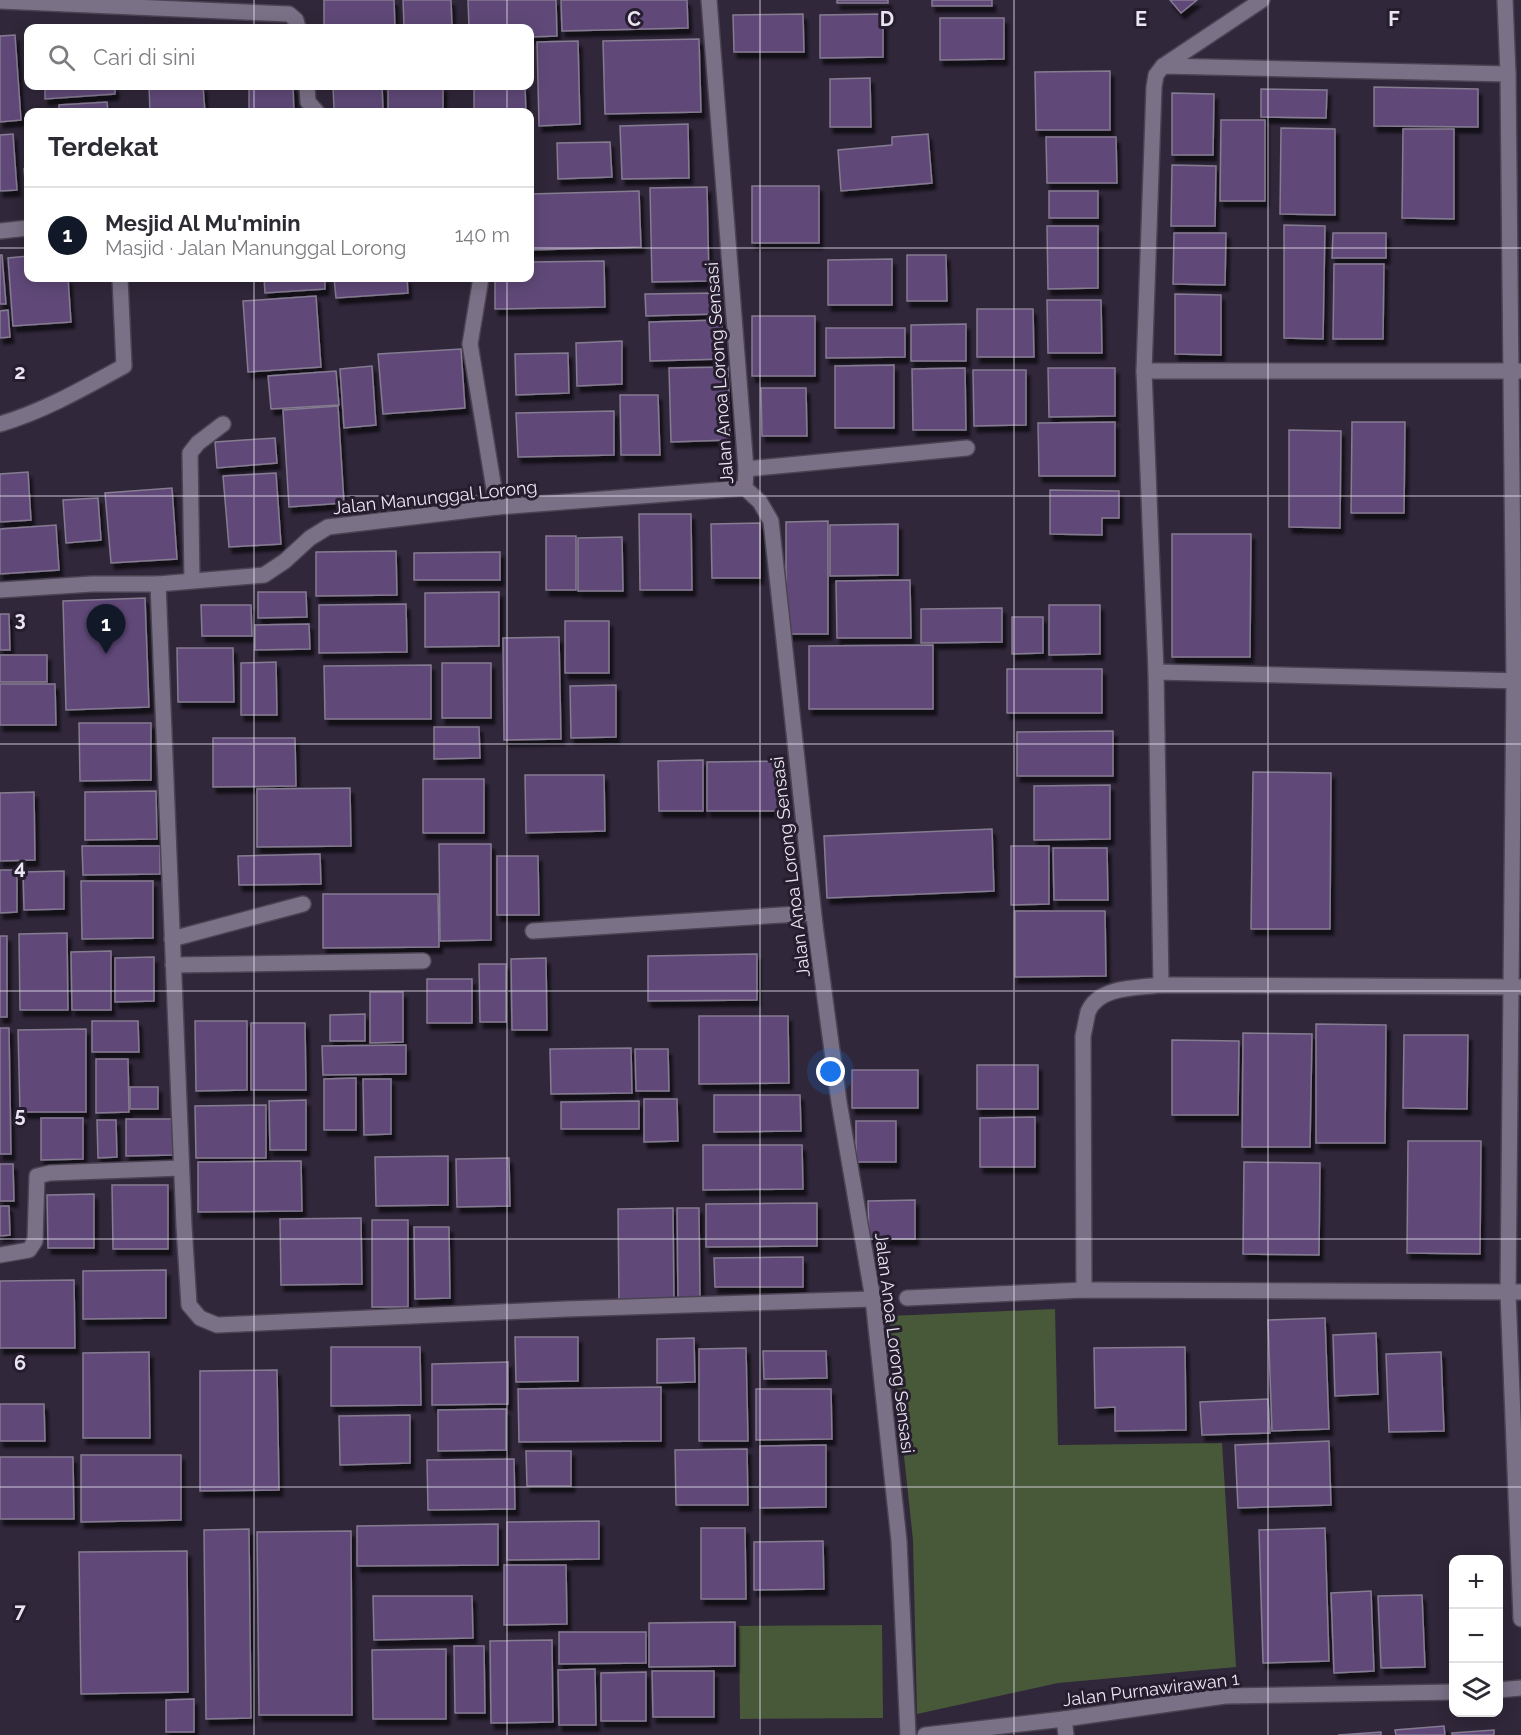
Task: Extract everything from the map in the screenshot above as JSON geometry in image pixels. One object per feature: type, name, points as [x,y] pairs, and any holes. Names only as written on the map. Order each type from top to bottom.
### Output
[{"type":"street","name":"Jalan Anoa Lorong Sensasi","points":[[709,0],[746,488],[760,502],[771,521],[813,913],[839,1102],[873,1299],[899,1541],[908,1735]]},
{"type":"street","points":[[1161,985],[1156,672],[1144,371],[1154,87],[1156,75],[1163,66],[1262,0]]},
{"type":"street","points":[[1505,0],[1516,371],[1515,1292],[1521,1619]]},
{"type":"street","points":[[0,2],[289,14],[297,24]]},
{"type":"street","points":[[1163,66],[1508,74]]},
{"type":"street","points":[[307,90],[308,102],[313,108]]},
{"type":"street","points":[[0,231],[24,228]]},
{"type":"street","points":[[0,424],[24,417],[61,400],[124,366],[120,282]]},
{"type":"street","points":[[480,282],[470,344],[497,507]]},
{"type":"street","points":[[1144,371],[1516,371]]},
{"type":"street","points":[[192,580],[190,453],[198,442],[224,424]]},
{"type":"street","points":[[746,469],[967,448]]},
{"type":"street","name":"Jalan Manunggal Lorong","points":[[0,590],[92,584],[158,584],[264,575],[285,561],[310,538],[328,527],[497,507],[746,488]]},
{"type":"street","points":[[158,584],[181,1168],[189,1305],[200,1318],[217,1325],[554,1309],[873,1299]]},
{"type":"street","points":[[1156,672],[1517,681]]},
{"type":"street","points":[[172,939],[303,904]]},
{"type":"street","points":[[533,931],[813,913]]},
{"type":"street","points":[[173,965],[423,961]]},
{"type":"street","points":[[1084,1290],[1083,1036],[1089,1010],[1099,998],[1111,992],[1161,985],[1516,987]]},
{"type":"street","points":[[0,1255],[26,1251],[33,1246],[37,1176],[50,1173],[181,1168]]},
{"type":"street","points":[[907,1298],[1084,1290],[1515,1292]]},
{"type":"street","points":[[1503,1690],[1521,1688]]},
{"type":"street","name":"Jalan Purnawirawan 1","points":[[925,1735],[1065,1727],[1225,1696],[1449,1692]]},
{"type":"green space","points":[[1055,1309],[1058,1445],[1222,1443],[1236,1667],[1058,1683],[917,1714],[913,1540],[889,1316]]},
{"type":"green space","points":[[882,1625],[883,1718],[740,1719],[739,1626]]},
{"type":"building","points":[[324,0],[394,0],[395,24],[324,24]]},
{"type":"building","points":[[403,0],[451,0],[452,24],[404,24]]},
{"type":"building","points":[[468,0],[556,0],[557,36],[534,37],[534,24],[469,24]]},
{"type":"building","points":[[561,0],[687,0],[688,28],[562,31]]},
{"type":"building","points":[[837,0],[888,0],[888,3],[837,3]]},
{"type":"building","points":[[932,0],[992,0],[992,6],[932,6]]},
{"type":"building","points":[[1170,0],[1197,0],[1181,13]]},
{"type":"building","points":[[803,14],[804,52],[734,52],[733,15]]},
{"type":"building","points":[[883,14],[883,57],[820,58],[820,15]]},
{"type":"building","points":[[940,18],[1004,18],[1004,59],[940,60]]},
{"type":"building","points":[[15,35],[21,120],[0,122],[0,36]]},
{"type":"building","points":[[699,39],[701,112],[605,114],[603,41]]},
{"type":"building","points":[[578,41],[580,124],[539,126],[537,42]]},
{"type":"building","points":[[1110,71],[1110,130],[1036,130],[1035,72]]},
{"type":"building","points":[[870,78],[871,127],[830,127],[830,79]]},
{"type":"building","points":[[1374,87],[1478,89],[1478,127],[1374,126]]},
{"type":"building","points":[[1261,89],[1327,90],[1326,118],[1261,117]]},
{"type":"building","points":[[45,90],[115,90],[115,94],[45,99]]},
{"type":"building","points":[[149,90],[203,90],[205,108],[150,108]]},
{"type":"building","points":[[249,90],[293,90],[294,108],[249,108]]},
{"type":"building","points":[[333,90],[382,90],[383,108],[334,108]]},
{"type":"building","points":[[388,90],[443,90],[443,108],[388,108]]},
{"type":"building","points":[[474,90],[525,90],[526,108],[474,108]]},
{"type":"building","points":[[1172,93],[1214,94],[1213,155],[1172,155]]},
{"type":"building","points":[[107,102],[108,108],[59,108],[59,105]]},
{"type":"building","points":[[1221,120],[1265,120],[1265,201],[1220,201]]},
{"type":"building","points":[[688,124],[689,178],[622,179],[620,126]]},
{"type":"building","points":[[1281,128],[1335,129],[1335,215],[1280,214]]},
{"type":"building","points":[[1403,129],[1454,129],[1454,219],[1402,218]]},
{"type":"building","points":[[13,134],[17,190],[0,191],[0,135]]},
{"type":"building","points":[[928,134],[932,183],[841,191],[838,150],[892,145],[892,137]]},
{"type":"building","points":[[1046,137],[1116,137],[1117,183],[1047,183]]},
{"type":"building","points":[[610,142],[612,177],[558,179],[557,143]]},
{"type":"building","points":[[1172,165],[1216,166],[1215,226],[1171,226]]},
{"type":"building","points":[[752,186],[819,186],[819,243],[752,243]]},
{"type":"building","points":[[707,187],[709,281],[652,282],[650,188]]},
{"type":"building","points":[[639,191],[641,247],[534,250],[534,194]]},
{"type":"building","points":[[1049,191],[1098,191],[1098,218],[1049,218]]},
{"type":"building","points":[[1284,225],[1325,226],[1323,339],[1284,338]]},
{"type":"building","points":[[1047,226],[1098,226],[1098,288],[1048,289]]},
{"type":"building","points":[[1174,233],[1226,233],[1225,285],[1173,284]]},
{"type":"building","points":[[1333,233],[1386,233],[1386,258],[1332,258]]},
{"type":"building","points":[[0,255],[2,255],[6,304],[0,304]]},
{"type":"building","points":[[907,255],[946,255],[947,301],[907,301]]},
{"type":"building","points":[[24,256],[24,282],[68,282],[71,322],[13,326],[8,258]]},
{"type":"building","points":[[892,259],[892,305],[828,305],[828,260]]},
{"type":"building","points":[[604,261],[605,307],[495,309],[495,282],[534,282],[534,262]]},
{"type":"building","points":[[1334,264],[1384,264],[1383,339],[1333,339]]},
{"type":"building","points":[[264,282],[325,282],[325,289],[265,293]]},
{"type":"building","points":[[334,282],[407,282],[408,293],[336,298]]},
{"type":"building","points":[[716,293],[717,314],[646,316],[645,294]]},
{"type":"building","points":[[1175,294],[1221,295],[1221,355],[1175,354]]},
{"type":"building","points":[[316,296],[321,367],[248,372],[243,301]]},
{"type":"building","points":[[1047,300],[1101,300],[1102,353],[1048,353]]},
{"type":"building","points":[[977,309],[1033,309],[1034,357],[977,357]]},
{"type":"building","points":[[8,310],[10,337],[0,338],[0,311]]},
{"type":"building","points":[[752,316],[815,316],[815,376],[752,376]]},
{"type":"building","points":[[722,320],[723,359],[650,361],[649,322]]},
{"type":"building","points":[[966,324],[966,361],[911,361],[911,325]]},
{"type":"building","points":[[826,328],[905,328],[905,357],[826,358]]},
{"type":"building","points":[[622,341],[622,384],[577,386],[576,343]]},
{"type":"building","points":[[461,349],[465,408],[383,414],[378,354]]},
{"type":"building","points":[[568,353],[569,393],[516,395],[515,354]]},
{"type":"building","points":[[894,365],[894,428],[835,428],[835,366]]},
{"type":"building","points":[[372,366],[376,425],[344,428],[340,369]]},
{"type":"building","points":[[728,367],[730,440],[671,442],[669,368]]},
{"type":"building","points":[[965,368],[966,430],[913,430],[912,369]]},
{"type":"building","points":[[1048,368],[1115,368],[1115,416],[1049,417]]},
{"type":"building","points":[[973,370],[1026,370],[1026,425],[974,426]]},
{"type":"building","points":[[336,371],[339,405],[271,409],[268,376]]},
{"type":"building","points":[[761,388],[806,388],[807,436],[762,436]]},
{"type":"building","points":[[620,395],[658,395],[660,455],[621,455]]},
{"type":"building","points":[[338,406],[344,503],[289,507],[283,410]]},
{"type":"building","points":[[614,411],[614,455],[518,457],[516,413]]},
{"type":"building","points":[[1115,422],[1115,476],[1039,476],[1038,423]]},
{"type":"building","points":[[1352,422],[1405,422],[1404,513],[1351,513]]},
{"type":"building","points":[[1289,430],[1341,431],[1340,528],[1289,527]]},
{"type":"building","points":[[275,438],[277,463],[217,468],[215,442]]},
{"type":"building","points":[[28,472],[31,520],[0,522],[0,474]]},
{"type":"building","points":[[276,473],[281,544],[229,547],[223,476]]},
{"type":"building","points":[[172,488],[177,559],[111,563],[105,493]]},
{"type":"building","points":[[1050,490],[1119,491],[1119,518],[1102,518],[1102,535],[1050,534]]},
{"type":"building","points":[[98,498],[101,540],[66,543],[63,500]]},
{"type":"building","points":[[639,514],[691,514],[692,590],[640,590]]},
{"type":"building","points":[[828,521],[828,634],[786,634],[786,522]]},
{"type":"building","points":[[760,523],[760,578],[712,578],[711,524]]},
{"type":"building","points":[[898,524],[898,575],[830,576],[830,525]]},
{"type":"building","points":[[56,525],[59,570],[0,574],[0,529]]},
{"type":"building","points":[[1172,534],[1251,534],[1250,657],[1172,657]]},
{"type":"building","points":[[546,536],[576,536],[576,590],[546,590]]},
{"type":"building","points":[[622,537],[623,591],[578,591],[578,538]]},
{"type":"building","points":[[396,551],[397,595],[316,596],[316,552]]},
{"type":"building","points":[[500,552],[500,580],[414,580],[414,553]]},
{"type":"building","points":[[910,580],[911,638],[837,638],[836,581]]},
{"type":"building","points":[[258,592],[306,592],[307,617],[258,618]]},
{"type":"building","points":[[499,592],[499,646],[425,647],[425,593]]},
{"type":"building","points":[[145,598],[149,707],[66,710],[63,601]]},
{"type":"building","points":[[406,604],[407,652],[319,653],[319,605]]},
{"type":"building","points":[[201,605],[251,605],[252,636],[202,636]]},
{"type":"building","points":[[1049,605],[1100,605],[1100,654],[1049,655]]},
{"type":"building","points":[[1002,608],[1002,642],[921,643],[921,609]]},
{"type":"building","points":[[0,614],[9,614],[10,650],[0,650]]},
{"type":"building","points":[[1012,617],[1043,617],[1043,653],[1012,654]]},
{"type":"building","points":[[565,621],[609,621],[609,673],[565,673]]},
{"type":"building","points":[[309,624],[310,649],[255,650],[255,625]]},
{"type":"building","points":[[559,637],[561,739],[504,740],[503,638]]},
{"type":"building","points":[[933,645],[933,709],[809,709],[809,646]]},
{"type":"building","points":[[177,648],[233,648],[234,702],[178,702]]},
{"type":"building","points":[[0,655],[47,655],[47,682],[0,682]]},
{"type":"building","points":[[276,662],[277,715],[241,715],[241,663]]},
{"type":"building","points":[[442,663],[491,663],[491,718],[442,718]]},
{"type":"building","points":[[431,665],[431,719],[325,719],[324,666]]},
{"type":"building","points":[[1007,669],[1102,669],[1102,713],[1007,713]]},
{"type":"building","points":[[0,684],[55,684],[56,725],[0,725]]},
{"type":"building","points":[[616,685],[616,737],[571,738],[570,686]]},
{"type":"building","points":[[79,723],[151,723],[151,780],[80,781]]},
{"type":"building","points":[[434,727],[479,727],[480,758],[434,759]]},
{"type":"building","points":[[1113,731],[1113,776],[1017,776],[1017,732]]},
{"type":"building","points":[[213,738],[295,738],[296,786],[213,787]]},
{"type":"building","points":[[703,760],[703,811],[659,811],[658,761]]},
{"type":"building","points":[[781,761],[782,811],[707,811],[707,762]]},
{"type":"building","points":[[1253,772],[1331,773],[1330,929],[1251,929]]},
{"type":"building","points":[[525,775],[604,775],[605,831],[526,833]]},
{"type":"building","points":[[423,779],[484,779],[484,833],[423,833]]},
{"type":"building","points":[[1110,785],[1110,839],[1034,840],[1034,786]]},
{"type":"building","points":[[350,788],[351,846],[257,847],[257,789]]},
{"type":"building","points":[[156,791],[157,839],[85,840],[85,792]]},
{"type":"building","points":[[34,792],[35,860],[0,861],[0,793]]},
{"type":"building","points":[[992,829],[994,891],[827,898],[824,836]]},
{"type":"building","points":[[439,844],[491,844],[491,940],[440,941]]},
{"type":"building","points":[[82,846],[160,846],[160,874],[83,875]]},
{"type":"building","points":[[1011,846],[1049,846],[1049,904],[1011,905]]},
{"type":"building","points":[[1053,848],[1107,848],[1108,900],[1054,900]]},
{"type":"building","points":[[320,854],[321,884],[239,885],[238,856]]},
{"type":"building","points":[[497,856],[538,856],[539,915],[497,915]]},
{"type":"building","points":[[0,870],[17,870],[17,912],[0,913]]},
{"type":"building","points":[[64,871],[64,909],[24,910],[23,872]]},
{"type":"building","points":[[81,881],[153,881],[153,938],[82,939]]},
{"type":"building","points":[[323,894],[438,894],[439,947],[323,948]]},
{"type":"building","points":[[1015,911],[1105,911],[1106,976],[1015,977]]},
{"type":"building","points":[[67,933],[68,1010],[20,1010],[19,934]]},
{"type":"building","points":[[0,936],[7,936],[7,1017],[0,1017]]},
{"type":"building","points":[[111,951],[111,1010],[72,1010],[71,952]]},
{"type":"building","points":[[757,954],[757,1000],[648,1001],[648,956]]},
{"type":"building","points":[[154,957],[154,1001],[115,1002],[115,958]]},
{"type":"building","points":[[546,958],[547,1030],[512,1030],[511,959]]},
{"type":"building","points":[[479,964],[506,964],[506,1022],[480,1022]]},
{"type":"building","points":[[427,979],[472,979],[472,1023],[427,1023]]},
{"type":"building","points":[[370,992],[403,992],[403,1042],[370,1043]]},
{"type":"building","points":[[365,1014],[365,1041],[330,1041],[330,1015]]},
{"type":"building","points":[[699,1016],[788,1016],[789,1083],[699,1084]]},
{"type":"building","points":[[92,1021],[138,1021],[139,1052],[92,1052]]},
{"type":"building","points":[[195,1021],[247,1021],[247,1090],[196,1091]]},
{"type":"building","points":[[251,1023],[305,1023],[306,1090],[251,1090]]},
{"type":"building","points":[[1316,1024],[1386,1025],[1385,1143],[1316,1143]]},
{"type":"building","points":[[0,1028],[9,1028],[11,1154],[0,1154]]},
{"type":"building","points":[[86,1029],[86,1112],[20,1112],[18,1030]]},
{"type":"building","points":[[1243,1033],[1312,1034],[1310,1147],[1242,1147]]},
{"type":"building","points":[[1404,1035],[1468,1035],[1467,1109],[1403,1108]]},
{"type":"building","points":[[1172,1040],[1239,1041],[1238,1115],[1172,1115]]},
{"type":"building","points":[[406,1045],[406,1074],[323,1075],[322,1046]]},
{"type":"building","points":[[631,1048],[632,1093],[551,1094],[550,1049]]},
{"type":"building","points":[[635,1049],[668,1049],[669,1091],[636,1091]]},
{"type":"building","points":[[96,1059],[128,1059],[129,1112],[96,1113]]},
{"type":"building","points":[[977,1065],[1038,1065],[1038,1109],[977,1109]]},
{"type":"building","points":[[852,1070],[918,1070],[918,1108],[852,1108]]},
{"type":"building","points":[[356,1078],[356,1130],[324,1130],[324,1079]]},
{"type":"building","points":[[363,1079],[391,1079],[391,1134],[364,1135]]},
{"type":"building","points":[[130,1087],[158,1087],[158,1109],[130,1109]]},
{"type":"building","points":[[714,1095],[800,1095],[801,1131],[714,1132]]},
{"type":"building","points":[[644,1099],[677,1099],[678,1141],[644,1142]]},
{"type":"building","points":[[306,1100],[306,1150],[270,1150],[269,1101]]},
{"type":"building","points":[[639,1101],[639,1129],[561,1129],[561,1102]]},
{"type":"building","points":[[266,1105],[266,1158],[196,1158],[195,1106]]},
{"type":"building","points":[[1035,1117],[1035,1167],[980,1167],[980,1118]]},
{"type":"building","points":[[41,1118],[83,1118],[83,1159],[41,1160]]},
{"type":"building","points":[[126,1119],[173,1119],[174,1155],[126,1156]]},
{"type":"building","points":[[97,1120],[116,1120],[117,1157],[98,1158]]},
{"type":"building","points":[[856,1121],[896,1121],[896,1162],[856,1162]]},
{"type":"building","points":[[1408,1141],[1481,1141],[1480,1254],[1407,1253]]},
{"type":"building","points":[[703,1145],[802,1145],[803,1189],[703,1190]]},
{"type":"building","points":[[448,1156],[448,1205],[376,1206],[375,1157]]},
{"type":"building","points":[[509,1158],[510,1206],[457,1207],[456,1159]]},
{"type":"building","points":[[301,1161],[302,1211],[198,1212],[198,1162]]},
{"type":"building","points":[[1244,1162],[1320,1163],[1319,1255],[1243,1254]]},
{"type":"building","points":[[0,1164],[13,1164],[14,1201],[0,1201]]},
{"type":"building","points":[[112,1185],[168,1185],[168,1249],[113,1249]]},
{"type":"building","points":[[94,1194],[94,1248],[48,1248],[47,1195]]},
{"type":"building","points":[[915,1200],[915,1239],[869,1239],[868,1201]]},
{"type":"building","points":[[817,1203],[817,1246],[706,1247],[706,1204]]},
{"type":"building","points":[[0,1206],[9,1206],[10,1235],[0,1236]]},
{"type":"building","points":[[673,1208],[674,1302],[619,1303],[618,1209]]},
{"type":"building","points":[[677,1208],[699,1208],[700,1299],[678,1300]]},
{"type":"building","points":[[361,1218],[362,1284],[281,1285],[280,1219]]},
{"type":"building","points":[[372,1220],[408,1220],[408,1307],[372,1307]]},
{"type":"building","points":[[414,1227],[449,1227],[450,1298],[415,1299]]},
{"type":"building","points":[[803,1257],[803,1287],[715,1287],[714,1258]]},
{"type":"building","points":[[166,1270],[166,1318],[83,1319],[83,1271]]},
{"type":"building","points":[[74,1280],[75,1348],[0,1348],[0,1281]]},
{"type":"building","points":[[1325,1318],[1329,1429],[1272,1431],[1268,1320]]},
{"type":"building","points":[[1376,1333],[1378,1394],[1335,1396],[1333,1335]]},
{"type":"building","points":[[515,1337],[578,1337],[578,1381],[516,1382]]},
{"type":"building","points":[[694,1338],[695,1382],[657,1383],[657,1339]]},
{"type":"building","points":[[331,1347],[420,1347],[421,1405],[331,1406]]},
{"type":"building","points":[[1185,1347],[1186,1430],[1115,1431],[1115,1407],[1095,1408],[1094,1348]]},
{"type":"building","points":[[746,1348],[748,1441],[699,1441],[699,1349]]},
{"type":"building","points":[[763,1351],[826,1351],[827,1378],[764,1379]]},
{"type":"building","points":[[149,1352],[150,1438],[83,1438],[83,1353]]},
{"type":"building","points":[[1441,1352],[1444,1431],[1389,1432],[1386,1354]]},
{"type":"building","points":[[508,1362],[508,1404],[432,1405],[432,1364]]},
{"type":"building","points":[[277,1370],[279,1490],[200,1491],[200,1371]]},
{"type":"building","points":[[661,1387],[661,1441],[519,1442],[518,1389]]},
{"type":"building","points":[[756,1389],[831,1389],[832,1439],[756,1440]]},
{"type":"building","points":[[1268,1399],[1270,1433],[1202,1435],[1200,1402]]},
{"type":"building","points":[[0,1404],[44,1404],[45,1441],[0,1441]]},
{"type":"building","points":[[506,1409],[506,1450],[438,1451],[438,1410]]},
{"type":"building","points":[[410,1415],[410,1463],[340,1465],[339,1416]]},
{"type":"building","points":[[1329,1441],[1331,1505],[1238,1508],[1235,1445]]},
{"type":"building","points":[[826,1445],[826,1507],[760,1508],[760,1446]]},
{"type":"building","points":[[747,1449],[748,1505],[676,1505],[675,1450]]},
{"type":"building","points":[[526,1451],[571,1451],[571,1486],[527,1486]]},
{"type":"building","points":[[81,1455],[181,1455],[181,1520],[81,1522]]},
{"type":"building","points":[[0,1457],[73,1457],[74,1519],[0,1519]]},
{"type":"building","points":[[514,1459],[515,1509],[428,1510],[427,1460]]},
{"type":"building","points":[[599,1521],[599,1559],[507,1560],[507,1522]]},
{"type":"building","points":[[498,1524],[498,1565],[357,1566],[357,1526]]},
{"type":"building","points":[[701,1528],[745,1528],[746,1599],[701,1599]]},
{"type":"building","points":[[1325,1528],[1329,1661],[1263,1663],[1259,1530]]},
{"type":"building","points":[[249,1529],[251,1718],[206,1719],[204,1530]]},
{"type":"building","points":[[351,1531],[352,1715],[259,1715],[257,1532]]},
{"type":"building","points":[[823,1541],[824,1589],[754,1590],[754,1542]]},
{"type":"building","points":[[187,1551],[188,1692],[81,1694],[79,1552]]},
{"type":"building","points":[[504,1565],[566,1565],[567,1624],[504,1625]]},
{"type":"building","points":[[1371,1591],[1374,1671],[1334,1673],[1331,1593]]},
{"type":"building","points":[[1422,1595],[1425,1667],[1381,1668],[1378,1596]]},
{"type":"building","points":[[373,1596],[472,1596],[473,1638],[374,1640]]},
{"type":"building","points":[[735,1622],[735,1666],[649,1667],[649,1623]]},
{"type":"building","points":[[559,1632],[646,1632],[646,1663],[559,1664]]},
{"type":"building","points":[[552,1640],[553,1722],[491,1723],[490,1641]]},
{"type":"building","points":[[454,1646],[484,1646],[485,1713],[455,1713]]},
{"type":"building","points":[[446,1649],[446,1719],[373,1719],[372,1650]]},
{"type":"building","points":[[595,1669],[596,1725],[559,1725],[558,1670]]},
{"type":"building","points":[[652,1671],[714,1671],[714,1717],[653,1717]]},
{"type":"building","points":[[646,1672],[646,1721],[601,1721],[601,1673]]},
{"type":"building","points":[[194,1699],[194,1732],[166,1732],[166,1700]]},
{"type":"building","points":[[1444,1726],[1445,1735],[1396,1735],[1395,1730]]},
{"type":"building","points":[[1494,1730],[1494,1735],[1452,1735],[1452,1733]]},
{"type":"building","points":[[1381,1732],[1381,1735],[1338,1735]]},
{"type":"place","name":"Mesjid Al Mu'minin","points":[[106,654]]}]
